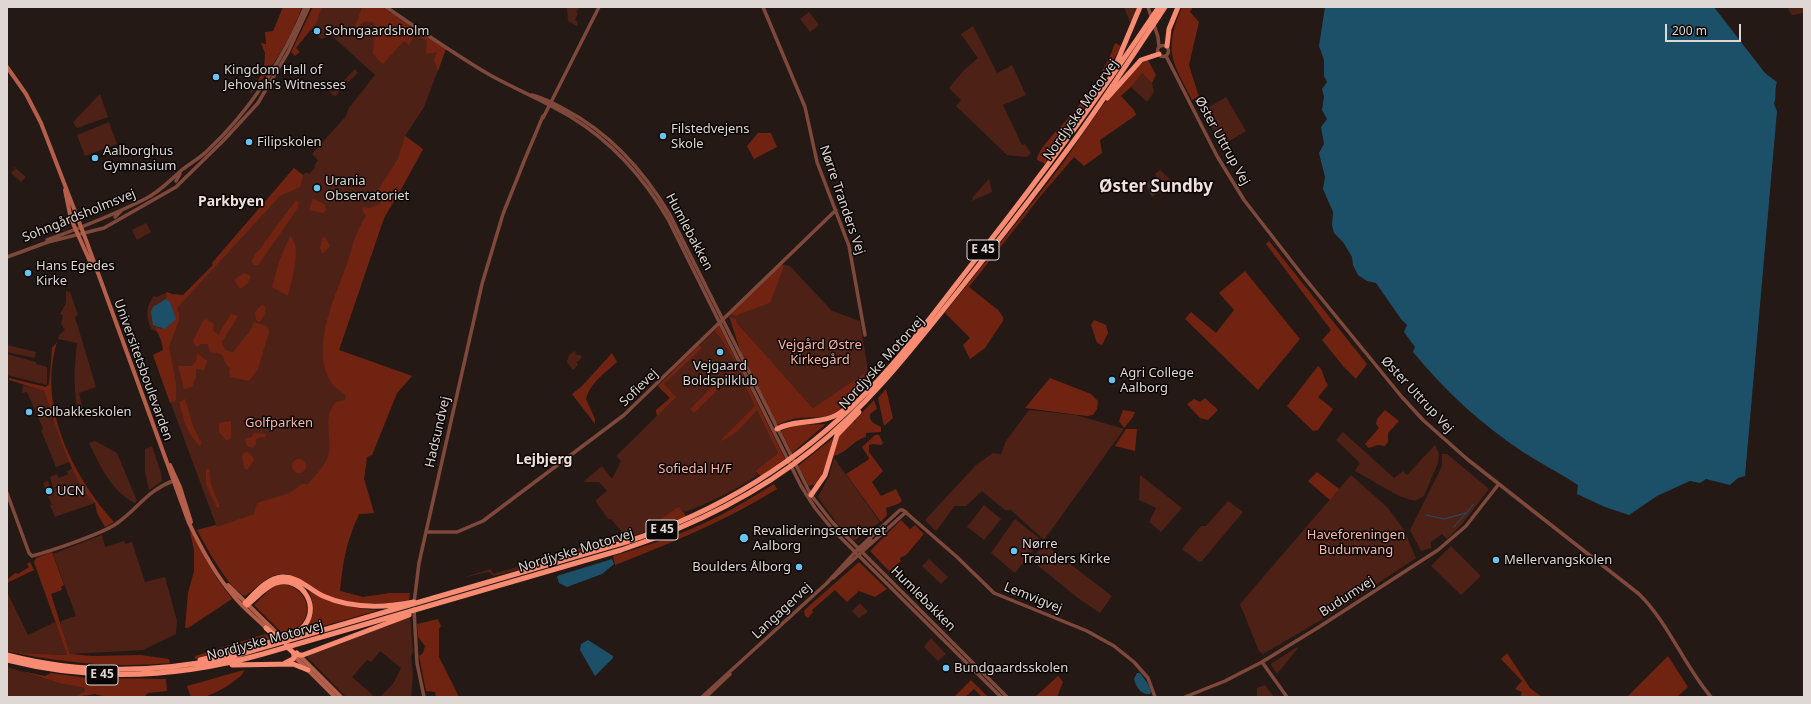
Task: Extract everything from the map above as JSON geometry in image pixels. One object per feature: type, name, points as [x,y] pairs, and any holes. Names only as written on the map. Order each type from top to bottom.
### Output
[{"type":"highway","points":[[1074,131],[1114,68],[1140,7]]},
{"type":"highway","name":"Nordjyske Motorvej","points":[[7,655],[48,664],[96,669],[151,669],[198,664],[227,658],[464,590],[654,533],[722,502],[769,474],[811,444],[837,421],[889,367],[1008,219],[1074,131],[1159,7]]},
{"type":"highway","name":"Nordjyske Motorvej","points":[[7,660],[59,671],[103,675],[147,675],[197,670],[263,654],[507,584],[656,538],[725,508],[772,479],[812,450],[867,400],[908,353],[1013,223],[1086,124],[1166,7]]},
{"type":"highway","points":[[1166,46],[1169,30],[1178,7]]},
{"type":"highway","points":[[1086,124],[1137,64],[1145,58],[1159,54]]},
{"type":"highway","points":[[809,496],[825,475],[837,436],[883,386],[908,353]]},
{"type":"highway","points":[[776,430],[790,423],[824,420],[838,416],[889,367]]},
{"type":"highway","points":[[246,604],[268,582],[283,577],[299,581],[331,599],[359,606],[393,605],[464,590]]},
{"type":"highway","points":[[96,669],[170,665],[226,653],[296,633],[308,620],[311,608],[308,597],[300,587],[284,582],[267,588],[246,604]]},
{"type":"highway","points":[[266,628],[295,654],[305,654],[398,619],[507,584]]},
{"type":"highway","points":[[276,664],[287,662],[295,654]]},
{"type":"highway","points":[[305,654],[305,661]]},
{"type":"highway","points":[[197,670],[244,664],[295,664],[308,670]]},
{"type":"main road","points":[[7,67],[26,94],[38,117],[65,186],[80,231]]},
{"type":"main road","points":[[65,186],[67,203],[80,231]]},
{"type":"main road","name":"Universitetsboulevarden","points":[[80,231],[81,242],[97,274]]},
{"type":"main road","name":"Universitetsboulevarden","points":[[80,231],[162,450],[172,481],[189,523],[214,571],[232,595],[266,628]]},
{"type":"main road","points":[[162,450],[172,481]]},
{"type":"main road","name":"Universitetsboulevarden","points":[[172,481],[188,511],[193,529],[210,559],[229,587],[274,634]]},
{"type":"main road","points":[[295,654],[305,661],[341,697]]},
{"type":"main road","points":[[295,654],[308,670],[335,697]]},
{"type":"street","name":"Sohngårdsholmsvej","points":[[7,256],[80,231],[145,199],[162,189],[182,170],[203,155],[231,127],[267,79],[284,50],[305,7]]},
{"type":"street","name":"Sohngårdsholmsvej","points":[[7,256],[80,231],[93,231],[113,224],[176,187],[253,109],[288,52],[310,7]]},
{"type":"street","name":"Humlebakken","points":[[386,7],[483,70],[527,94],[579,118],[606,137],[633,162],[655,190],[670,215],[785,451],[809,496],[859,552],[1001,697]]},
{"type":"street","name":"Hadsundvej","points":[[424,697],[416,663],[414,620],[415,593],[426,532],[481,290],[504,214],[542,118],[599,7]]},
{"type":"street","name":"Nørre Tranders Vej","points":[[763,7],[805,107],[816,158],[851,252],[865,335]]},
{"type":"street","points":[[1148,8],[1157,36],[1159,54],[1166,56],[1169,51],[1157,36]]},
{"type":"street","points":[[1159,47],[1166,46]]},
{"type":"street","name":"Øster Uttrup Vej","points":[[1166,56],[1217,156],[1260,222],[1401,396],[1442,437],[1498,485],[1644,599],[1667,628],[1694,675],[1711,697]]},
{"type":"street","points":[[152,200],[176,185],[179,175],[203,155]]},
{"type":"street","points":[[93,231],[114,221],[121,212],[145,199]]},
{"type":"street","name":"Sofievej","points":[[426,532],[457,532],[486,519],[624,415],[836,210]]},
{"type":"street","points":[[7,493],[29,553],[32,556],[108,528],[123,518],[152,491],[172,481]]},
{"type":"street","name":"Budumvej","points":[[1185,697],[1225,681],[1262,662],[1320,627],[1446,544],[1466,526],[1498,485]]},
{"type":"street","name":"Langagervej","points":[[702,697],[840,571],[900,510],[905,511]]},
{"type":"street","name":"Langagervej","points":[[826,584],[905,511]]},
{"type":"street","name":"Lemvigvej","points":[[905,511],[957,557],[994,593],[1087,631],[1114,646],[1134,662],[1148,678],[1155,697]]},
{"type":"street","name":"Humlebakken","points":[[859,552],[1007,697]]},
{"type":"street","name":"Langagervej","points":[[706,697],[752,652]]},
{"type":"street","points":[[1262,662],[1287,697]]},
{"type":"green space","name":"Golfparken","points":[[313,7],[382,7],[446,49],[424,107],[405,136],[423,149],[384,218],[339,350],[412,376],[397,393],[372,455],[367,457],[364,479],[374,513],[359,514],[351,534],[342,570],[340,591],[363,597],[391,593],[410,593],[390,603],[316,590],[301,579],[288,574],[278,574],[268,578],[245,596],[238,592],[232,585],[218,567],[197,530],[216,525],[153,355],[163,350],[159,333],[151,329],[147,316],[149,304],[154,296],[157,297],[167,292],[183,295],[213,265],[212,263],[294,168],[303,175],[306,172],[309,174],[315,167],[314,166],[318,160],[312,154],[346,116],[349,108],[375,75],[331,35],[321,39],[305,24]]},
{"type":"green space","points":[[567,7],[580,7],[576,12],[578,13],[575,20],[578,22],[577,26],[568,21]]},
{"type":"green space","points":[[1124,7],[1137,7],[1131,22],[1130,22]]},
{"type":"green space","points":[[1787,7],[1804,7],[1804,13],[1792,15]]},
{"type":"green space","points":[[809,12],[819,25],[810,32],[800,19]]},
{"type":"green space","points":[[973,26],[997,73],[1012,65],[1026,95],[1003,105],[1022,145],[1025,144],[1031,153],[1027,157],[1007,155],[956,106],[961,100],[949,88],[963,71],[978,58],[961,34]]},
{"type":"green space","points":[[355,69],[358,73],[336,96],[332,95],[329,91],[330,89],[333,92]]},
{"type":"green space","points":[[1142,73],[1152,83],[1154,92],[1147,102],[1131,87]]},
{"type":"green space","points":[[100,94],[108,117],[77,128],[73,122]]},
{"type":"green space","points":[[1226,97],[1246,131],[1223,145],[1202,111]]},
{"type":"green space","points":[[109,122],[117,144],[85,156],[77,135]]},
{"type":"green space","points":[[14,167],[25,176],[21,182],[11,173],[15,169],[17,170],[14,168],[10,172]]},
{"type":"green space","points":[[1160,170],[1174,183],[1152,197],[1145,183],[1157,178],[1155,174]]},
{"type":"green space","points":[[989,179],[992,192],[972,201],[973,197]]},
{"type":"green space","points":[[146,223],[151,232],[137,240],[132,230]]},
{"type":"green space","name":"Vejgård Østre Kirkegård","points":[[781,264],[790,266],[832,311],[860,321],[868,371],[813,408],[737,323],[736,319],[729,316]]},
{"type":"green space","points":[[66,291],[70,292],[78,315],[75,317],[96,387],[79,393],[84,415],[79,417],[75,380],[77,343],[58,339],[59,335],[65,330],[61,324],[63,315],[60,314],[66,303]]},
{"type":"green space","name":"Sofiedal H/F","points":[[714,331],[721,339],[735,362],[778,453],[755,471],[758,475],[740,486],[722,496],[684,512],[679,506],[649,527],[651,530],[627,538],[611,519],[609,520],[596,502],[596,500],[607,491],[599,482],[583,482],[602,466],[612,479],[621,461],[616,456],[657,416],[656,410],[670,398],[658,386]]},
{"type":"green space","points":[[7,345],[36,352],[35,358],[7,352]]},
{"type":"green space","points":[[574,351],[577,354],[575,355],[580,355],[582,358],[577,362],[574,358],[578,365],[573,370],[567,362],[569,355]]},
{"type":"green space","points":[[7,354],[36,362],[36,364],[47,367],[47,385],[7,375]]},
{"type":"green space","points":[[23,385],[44,391],[70,462],[56,467],[41,430],[43,429],[27,392],[22,393]]},
{"type":"green space","points":[[1029,410],[1076,415],[1124,429],[1044,540],[1011,510],[1005,510],[982,491],[966,506],[955,506],[936,531],[925,520],[976,465],[993,453],[1001,454],[1006,441]]},
{"type":"green space","points":[[1343,432],[1394,478],[1403,471],[1407,475],[1435,445],[1439,454],[1438,463],[1424,496],[1415,501],[1399,496],[1355,471],[1360,463],[1336,440]]},
{"type":"green space","points":[[95,441],[117,453],[137,501],[135,503],[120,492],[108,478],[89,443]]},
{"type":"green space","points":[[152,446],[161,473],[162,481],[149,490],[145,472],[145,449]]},
{"type":"green space","points":[[1442,454],[1447,454],[1489,489],[1462,524],[1447,539],[1442,534],[1431,542],[1431,548],[1421,551],[1410,530],[1442,466]]},
{"type":"green space","points":[[834,458],[880,522],[854,541],[836,522],[818,497],[829,476]]},
{"type":"green space","points":[[73,468],[82,487],[95,503],[55,517],[50,505],[54,504],[51,504],[43,483],[48,481],[51,490],[71,482],[53,488],[50,477],[57,474],[59,478],[68,474],[67,471]]},
{"type":"green space","points":[[1140,475],[1182,508],[1161,532],[1149,522],[1156,508],[1139,500]]},
{"type":"green space","name":"Haveforeningen Budumvang","points":[[1351,475],[1388,508],[1404,530],[1416,558],[1333,613],[1263,654],[1259,651],[1240,604]]},
{"type":"green space","points":[[1228,501],[1243,512],[1202,561],[1199,562],[1182,549],[1201,526],[1206,526]]},
{"type":"green space","points":[[984,505],[1001,519],[984,540],[967,527]]},
{"type":"green space","points":[[1015,519],[1041,540],[1015,573],[991,553]]},
{"type":"green space","points":[[102,535],[105,547],[124,541],[125,544],[132,542],[145,582],[165,577],[177,621],[176,634],[143,650],[70,654],[61,626],[61,621],[76,616],[53,554]]},
{"type":"green space","points":[[1044,544],[1112,596],[1100,613],[1078,598],[1031,560]]},
{"type":"green space","points":[[1451,546],[1481,576],[1461,595],[1431,566]]},
{"type":"green space","points":[[929,559],[948,577],[941,584],[922,566]]},
{"type":"green space","points":[[531,563],[532,566],[494,576],[488,572],[462,578],[491,569],[493,574]]},
{"type":"green space","points":[[7,592],[28,635],[55,622],[67,655],[20,653],[7,649]]},
{"type":"green space","points":[[860,603],[868,612],[859,618],[852,611]]},
{"type":"green space","points":[[410,616],[413,652],[411,656],[413,675],[411,697],[381,696],[393,684],[401,668],[380,651],[371,662],[367,660],[352,677],[375,697],[346,697],[308,658],[308,655]]},
{"type":"green space","points":[[931,638],[946,654],[938,661],[924,647]]},
{"type":"green space","points":[[1297,647],[1298,648],[1277,674],[1271,665],[1272,663]]},
{"type":"green space","points":[[7,667],[62,684],[85,688],[85,691],[75,697],[7,697]]},
{"type":"green space","points":[[1265,685],[1274,697],[1257,697],[1257,688]]},
{"type":"shaded area","points":[[283,7],[302,7],[298,19],[281,52],[251,93],[250,92],[264,71],[265,53],[261,43],[266,44],[265,32],[273,31]]},
{"type":"shaded area","points":[[313,7],[322,7],[316,23],[296,48],[300,52],[295,56],[291,52]]},
{"type":"shaded area","points":[[362,7],[382,7],[446,49],[438,71],[434,60],[437,52],[426,54],[427,41],[415,33],[411,36],[412,39],[409,45],[404,41],[383,64],[373,54],[375,23],[365,21],[358,27],[355,27]]},
{"type":"shaded area","points":[[1182,7],[1193,7],[1190,12],[1199,22],[1189,65],[1199,97],[1192,100],[1179,75],[1172,55],[1173,35]]},
{"type":"shaded area","points":[[1115,43],[1121,46],[1104,77],[1066,135],[1045,164],[1037,160],[1038,155],[1047,142],[1074,112],[1092,88],[1103,70]]},
{"type":"shaded area","points":[[1148,60],[1156,75],[1152,83],[1142,73],[1131,87],[1121,96],[1134,110],[1136,115],[1100,140],[1102,153],[1084,166],[1074,157],[1043,193],[969,287],[998,310],[1003,317],[1003,321],[985,348],[970,359],[963,345],[970,338],[945,313],[1032,204],[1113,92],[1137,67]]},
{"type":"shaded area","points":[[758,133],[771,133],[777,147],[754,159],[747,146]]},
{"type":"shaded area","points":[[405,136],[423,149],[384,218],[339,350],[412,376],[397,393],[372,455],[367,457],[364,479],[374,513],[359,514],[346,552],[342,570],[340,591],[363,597],[391,593],[410,593],[409,600],[373,604],[345,601],[328,596],[303,581],[285,575],[276,575],[267,579],[245,596],[238,592],[225,576],[212,557],[197,530],[216,525],[217,527],[254,514],[257,503],[290,493],[302,484],[308,484],[326,462],[330,446],[328,426],[329,414],[336,402],[345,400],[346,395],[334,386],[326,372],[323,357],[323,340],[326,324],[355,238],[366,216],[362,210],[363,207],[369,208],[380,204],[380,201],[375,201],[374,196],[398,159]]},
{"type":"shaded area","points":[[294,168],[303,175],[300,187],[280,196],[177,308],[179,320],[169,347],[176,383],[176,400],[170,403],[153,355],[163,350],[162,342],[155,327],[161,329],[175,320],[173,309],[166,299],[167,292],[183,295],[213,265],[212,263]]},
{"type":"shaded area","points":[[313,198],[325,205],[326,210],[323,213],[309,210]]},
{"type":"shaded area","points":[[296,200],[299,203],[296,211],[258,265],[254,265],[251,261],[256,253],[263,246]]},
{"type":"shaded area","points":[[290,236],[294,241],[296,256],[288,296],[272,287],[280,259]]},
{"type":"shaded area","points":[[325,237],[330,246],[324,253],[322,253],[320,248],[322,238]]},
{"type":"shaded area","points":[[1269,241],[1367,364],[1356,379],[1343,366],[1322,340],[1331,330],[1266,244]]},
{"type":"shaded area","points":[[781,264],[784,266],[770,303],[737,316],[731,314]]},
{"type":"shaded area","points":[[1245,271],[1300,339],[1258,390],[1185,319],[1191,312],[1216,333],[1234,310],[1219,293]]},
{"type":"shaded area","points":[[244,273],[251,276],[247,284],[240,289],[234,280]]},
{"type":"shaded area","points":[[262,305],[265,306],[265,313],[259,322],[256,320],[255,312]]},
{"type":"shaded area","points":[[231,314],[238,316],[222,342],[225,350],[233,352],[250,331],[254,322],[267,326],[269,332],[258,369],[249,381],[231,377],[229,374],[230,368],[222,355],[210,352],[208,344],[201,344],[196,347],[193,341],[203,321],[206,319],[214,324],[213,330],[218,335]]},
{"type":"shaded area","points":[[729,316],[736,319],[737,323],[813,408],[868,371],[878,374],[843,407],[840,407],[842,409],[836,413],[789,420],[777,424],[741,353]]},
{"type":"shaded area","points":[[1094,320],[1106,325],[1108,333],[1102,345],[1097,343],[1091,325]]},
{"type":"shaded area","points":[[719,326],[785,459],[761,476],[755,471],[778,453],[757,410],[735,433],[720,441],[755,406],[738,370],[694,413],[690,409],[736,364],[721,339],[714,331]]},
{"type":"shaded area","points":[[57,342],[52,366],[52,391],[55,415],[73,462],[99,504],[114,522],[105,527],[97,513],[95,503],[79,482],[72,467],[44,391],[9,380],[9,378],[46,387],[49,384],[52,348]]},
{"type":"shaded area","points":[[699,345],[702,348],[664,384],[676,397],[657,416],[656,410],[670,398],[658,386]]},
{"type":"shaded area","points":[[197,353],[207,361],[204,370],[196,369],[196,377],[192,387],[184,389],[178,366],[192,366],[196,361]]},
{"type":"shaded area","points":[[612,353],[617,362],[594,383],[586,399],[595,419],[595,424],[572,394],[582,386]]},
{"type":"shaded area","points":[[1318,366],[1328,385],[1318,397],[1333,409],[1318,430],[1313,431],[1287,406]]},
{"type":"shaded area","points":[[1050,378],[1091,394],[1098,401],[1097,409],[1093,415],[1087,416],[1025,408]]},
{"type":"shaded area","points":[[886,389],[893,418],[884,426],[878,398]]},
{"type":"shaded area","points":[[1205,398],[1218,410],[1208,420],[1200,418],[1187,404],[1194,399],[1200,402]]},
{"type":"shaded area","points":[[185,399],[194,429],[201,442],[200,446],[195,441],[184,420],[179,402]]},
{"type":"shaded area","points":[[874,400],[877,409],[870,414],[870,419],[872,422],[881,427],[881,432],[866,433],[866,437],[857,441],[842,453],[833,456],[839,436],[853,421],[855,423],[855,420]]},
{"type":"shaded area","points":[[1123,410],[1135,412],[1124,428],[1119,421]]},
{"type":"shaded area","points":[[1385,410],[1399,421],[1388,433],[1388,442],[1385,446],[1378,445],[1369,448],[1365,444],[1379,428],[1376,424],[1377,419]]},
{"type":"shaded area","points":[[231,421],[231,438],[227,441],[219,432],[219,423]]},
{"type":"shaded area","points":[[826,424],[792,453],[781,431],[796,425]]},
{"type":"shaded area","points":[[1126,429],[1137,429],[1135,451],[1115,446]]},
{"type":"shaded area","points":[[253,433],[266,434],[265,438],[261,437],[256,439],[256,444],[253,448],[247,446],[245,439],[252,437]]},
{"type":"shaded area","points":[[875,435],[879,435],[883,443],[881,445],[869,445],[869,452],[883,471],[872,482],[881,496],[896,489],[902,501],[886,508],[887,515],[881,522],[846,474],[868,460],[869,458],[862,447]]},
{"type":"shaded area","points":[[833,438],[826,467],[818,484],[809,486],[798,466]]},
{"type":"shaded area","points":[[246,452],[251,454],[254,460],[247,470],[244,468],[242,455]]},
{"type":"shaded area","points":[[299,459],[304,461],[306,466],[304,471],[299,473],[294,471],[292,466],[294,461]]},
{"type":"shaded area","points":[[209,469],[211,484],[220,507],[217,508],[206,484],[206,470]]},
{"type":"shaded area","points":[[1317,472],[1339,489],[1330,500],[1308,481]]},
{"type":"shaded area","points":[[774,484],[777,489],[758,501],[677,540],[615,565],[613,556],[703,524],[738,506]]},
{"type":"shaded area","points":[[679,506],[686,516],[651,530],[649,527]]},
{"type":"shaded area","points":[[901,520],[910,529],[915,525],[924,534],[906,555],[900,558],[901,561],[889,571],[870,551]]},
{"type":"shaded area","points":[[189,528],[216,577],[232,599],[188,628],[185,628],[188,593],[194,571],[194,550]]},
{"type":"shaded area","points":[[623,535],[626,538],[532,566],[531,563]]},
{"type":"shaded area","points":[[52,552],[64,585],[61,587],[62,590],[51,594],[70,654],[92,656],[141,655],[169,659],[170,663],[108,665],[47,659],[7,651],[7,649],[20,653],[67,655],[34,562],[36,558]]},
{"type":"shaded area","points":[[30,562],[34,570],[7,583],[7,580],[15,573],[18,574],[29,567],[27,564]]},
{"type":"shaded area","points":[[859,562],[887,589],[875,597],[859,591],[847,602],[835,590],[812,610],[813,612],[808,618],[805,616],[804,611],[809,606]]},
{"type":"shaded area","points":[[280,584],[290,586],[297,590],[303,596],[307,610],[301,624],[293,630],[282,633],[254,605],[272,587]]},
{"type":"shaded area","points":[[308,590],[342,604],[379,610],[303,632],[310,622],[313,612],[311,596]]},
{"type":"shaded area","points":[[438,619],[441,626],[439,629],[439,657],[459,697],[436,697],[435,692],[426,691],[419,656],[423,653],[425,646],[418,637],[417,624]]},
{"type":"shaded area","points":[[266,634],[271,638],[195,659],[195,656]]},
{"type":"shaded area","points":[[1507,653],[1530,688],[1542,697],[1520,697],[1522,692],[1515,689],[1522,681],[1501,659]]},
{"type":"shaded area","points":[[1668,656],[1688,687],[1677,697],[1627,697]]},
{"type":"shaded area","points":[[244,670],[243,673],[233,682],[220,690],[203,697],[191,697],[187,686]]},
{"type":"shaded area","points":[[21,671],[45,676],[51,673],[87,678],[166,679],[167,691],[148,693],[144,697],[106,697],[95,694],[75,697],[85,691],[85,688],[62,684]]},
{"type":"shaded area","points":[[1058,676],[1063,682],[1057,697],[1035,697]]},
{"type":"shaded area","points":[[971,680],[988,697],[982,697],[974,689],[965,697],[954,697]]},
{"type":"water","points":[[1325,7],[1714,7],[1765,73],[1777,82],[1774,104],[1777,111],[1745,476],[1738,478],[1730,485],[1706,479],[1700,483],[1690,481],[1657,496],[1629,515],[1605,507],[1577,494],[1578,485],[1508,442],[1478,419],[1425,366],[1413,352],[1415,347],[1404,332],[1407,325],[1401,319],[1376,283],[1367,281],[1358,275],[1353,265],[1352,257],[1343,242],[1334,233],[1332,225],[1333,212],[1323,189],[1325,177],[1319,153],[1324,144],[1321,127],[1327,119],[1322,110],[1324,97],[1322,89],[1327,82],[1324,76],[1324,60],[1319,46]]},
{"type":"water","points":[[1162,181],[1166,186],[1152,194],[1150,192],[1150,185],[1154,182]]},
{"type":"water","points":[[166,299],[170,302],[176,319],[165,329],[153,325],[151,312],[153,307]]},
{"type":"water","points":[[612,559],[614,564],[602,574],[567,587],[559,583],[557,576]]},
{"type":"water","points":[[588,640],[613,656],[613,658],[595,676],[580,650],[581,644]]},
{"type":"water","points":[[1137,673],[1140,673],[1148,684],[1151,692],[1150,694],[1142,692],[1136,685],[1134,679]]},
{"type":"waterway","points":[[1454,527],[1474,504]]},
{"type":"waterway","points":[[1426,515],[1444,519],[1466,513]]},
{"type":"place","name":"Sohngaardsholm","points":[[317,31]]},
{"type":"place","name":"Kingdom Hall of Jehovah's Witnesses","points":[[216,77]]},
{"type":"place","name":"Filstedvejens Skole","points":[[663,136]]},
{"type":"place","name":"Filipskolen","points":[[249,142]]},
{"type":"place","name":"Aalborghus Gymnasium","points":[[95,158]]},
{"type":"place","name":"Urania Observatoriet","points":[[317,188]]},
{"type":"place","name":"Hans Egedes Kirke","points":[[28,273]]},
{"type":"place","name":"Vejgaard Boldspilklub","points":[[720,352]]},
{"type":"place","name":"Agri College Aalborg","points":[[1112,380]]},
{"type":"place","name":"Solbakkeskolen","points":[[29,412]]},
{"type":"place","name":"UCN","points":[[49,491]]},
{"type":"place","name":"Revalideringscenteret Aalborg","points":[[744,538]]},
{"type":"place","name":"Nørre Tranders Kirke","points":[[1014,551]]},
{"type":"place","name":"Mellervangskolen","points":[[1496,560]]},
{"type":"place","name":"Boulders Ålborg","points":[[799,567]]},
{"type":"place","name":"Bundgaardsskolen","points":[[946,668]]},
{"type":"district","name":"Øster Sundby","points":[[1156,187]]},
{"type":"district","name":"Parkbyen","points":[[231,202]]},
{"type":"district","name":"Lejbjerg","points":[[544,460]]}]
